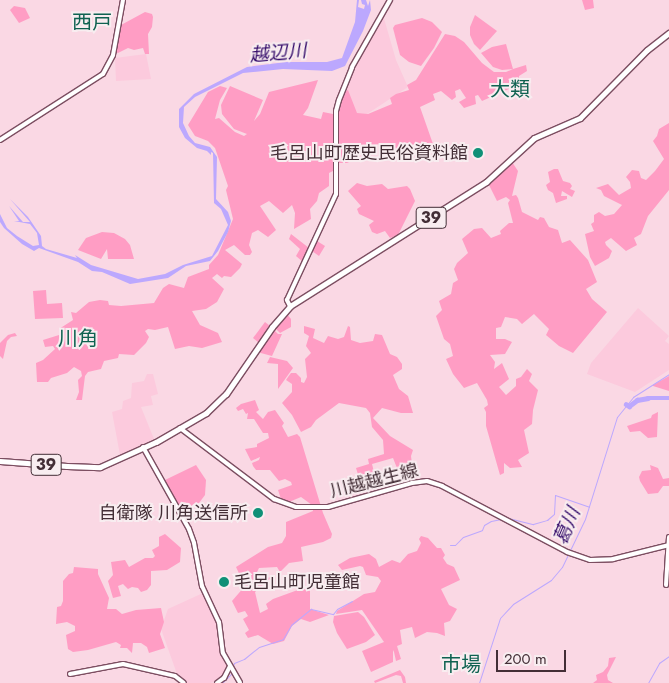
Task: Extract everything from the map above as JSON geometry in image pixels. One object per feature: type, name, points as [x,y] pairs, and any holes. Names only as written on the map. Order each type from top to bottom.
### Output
[{"type":"main road","name":"39","points":[[0,461],[94,468],[143,447],[206,413],[222,399],[272,327],[290,306],[486,182],[534,138],[578,120],[647,50],[669,33]]},
{"type":"street","points":[[0,140],[103,74],[113,55],[123,0]]},
{"type":"street","points":[[290,306],[288,300],[336,194],[337,106],[352,67],[390,0]]},
{"type":"street","name":"川越越生線","points":[[180,428],[268,494],[289,505],[308,509],[328,507],[412,482],[430,482],[569,553],[590,560],[601,560],[668,545]]},
{"type":"street","points":[[143,447],[192,537],[202,586],[219,622],[222,650],[240,683]]},
{"type":"street","points":[[666,584],[669,537]]},
{"type":"street","points":[[70,674],[123,664],[175,676],[184,683]]},
{"type":"street","points":[[217,683],[224,678],[230,666]]},
{"type":"shaded area","points":[[357,0],[359,0],[358,7],[364,9],[365,5],[362,4],[361,0],[366,0],[368,6],[370,0],[371,10],[363,31],[345,66],[332,71],[283,69],[243,73],[195,97],[184,107],[183,123],[189,136],[195,143],[210,147],[217,157],[216,199],[228,212],[231,221],[228,232],[218,251],[210,261],[186,266],[168,278],[130,284],[102,272],[92,271],[78,262],[39,248],[34,251],[22,244],[0,222],[0,214],[7,228],[17,236],[33,246],[39,245],[37,233],[30,224],[14,221],[19,221],[9,206],[23,222],[30,222],[10,199],[28,217],[41,236],[42,246],[46,249],[77,258],[75,255],[91,265],[138,279],[165,274],[183,265],[212,256],[228,225],[221,209],[214,203],[213,153],[211,152],[211,155],[207,151],[197,148],[185,138],[179,127],[179,109],[194,94],[247,67],[286,62],[327,62],[342,58],[355,22]]},
{"type":"shaded area","points":[[582,0],[593,0],[594,8],[585,10]]},
{"type":"shaded area","points":[[14,6],[25,8],[30,18],[19,23],[10,10]]},
{"type":"shaded area","points":[[145,12],[152,14],[153,17],[152,27],[148,34],[149,54],[145,54],[143,48],[134,50],[128,48],[118,53],[116,52],[121,25]]},
{"type":"shaded area","points":[[383,15],[396,60],[408,87],[364,116],[354,119],[346,87]]},
{"type":"shaded area","points":[[475,15],[497,31],[480,50],[474,44],[470,35],[470,27]]},
{"type":"shaded area","points":[[422,18],[432,22],[442,32],[434,48],[421,66],[409,62],[400,55],[393,28],[395,25]]},
{"type":"shaded area","points":[[445,34],[455,36],[464,42],[482,63],[494,72],[506,72],[526,65],[527,71],[519,76],[519,80],[510,85],[511,88],[482,101],[478,95],[475,96],[476,104],[464,108],[459,102],[466,98],[460,89],[455,91],[456,97],[452,100],[441,91],[433,94],[435,100],[420,107],[433,144],[428,157],[408,154],[388,144],[356,145],[353,160],[347,163],[336,163],[335,170],[329,173],[329,186],[319,193],[317,201],[310,209],[311,219],[294,229],[295,213],[292,205],[283,213],[269,201],[260,206],[276,230],[268,237],[258,230],[252,233],[249,245],[252,252],[250,255],[245,255],[234,245],[225,250],[242,264],[240,268],[231,277],[224,276],[222,278],[217,274],[212,278],[224,289],[217,302],[206,309],[192,311],[200,325],[218,333],[222,342],[202,348],[189,346],[175,349],[168,327],[155,330],[148,329],[145,331],[149,337],[146,343],[134,355],[119,354],[118,358],[104,361],[101,369],[88,372],[85,376],[82,400],[76,400],[79,392],[78,380],[82,376],[81,371],[74,367],[67,373],[51,378],[48,382],[37,382],[36,363],[43,360],[55,349],[53,346],[45,347],[43,340],[59,335],[59,329],[73,320],[71,312],[76,313],[89,302],[100,300],[108,301],[109,305],[121,306],[154,303],[163,288],[169,284],[184,288],[188,277],[209,269],[209,265],[218,255],[233,219],[226,190],[228,186],[215,148],[208,141],[195,136],[188,125],[208,92],[220,86],[227,88],[220,100],[215,119],[219,118],[235,132],[244,136],[247,134],[234,129],[222,114],[221,105],[230,86],[263,100],[254,121],[260,114],[269,92],[318,80],[308,108],[303,115],[321,119],[323,112],[338,115],[337,109],[348,90],[357,113],[368,114],[392,104],[390,98],[409,90],[407,85],[416,80]]},
{"type":"shaded area","points":[[506,44],[513,69],[502,70],[493,67],[481,53],[492,47]]},
{"type":"shaded area","points":[[146,54],[151,79],[116,81],[115,58]]},
{"type":"shaded area","points":[[669,123],[669,190],[648,216],[641,234],[634,238],[637,245],[626,251],[611,238],[605,242],[612,251],[609,258],[595,266],[590,257],[585,234],[594,231],[591,224],[594,222],[594,215],[599,212],[605,216],[614,214],[622,205],[604,196],[601,190],[596,188],[608,184],[619,195],[631,188],[630,182],[626,177],[632,170],[639,171],[641,178],[646,180],[664,159],[653,141],[659,129]]},
{"type":"shaded area","points":[[512,162],[518,171],[512,196],[516,195],[518,198],[522,212],[538,220],[540,217],[544,218],[549,227],[558,230],[562,243],[570,240],[588,260],[597,282],[586,289],[592,299],[607,312],[573,353],[559,346],[546,335],[549,329],[534,314],[522,324],[517,319],[505,317],[501,327],[496,328],[496,339],[505,339],[512,342],[505,354],[490,355],[495,362],[494,369],[502,363],[509,379],[499,387],[506,395],[516,386],[516,379],[521,377],[527,369],[532,374],[529,381],[538,390],[532,424],[524,430],[529,453],[518,460],[522,467],[510,468],[504,463],[504,473],[500,475],[486,426],[486,412],[484,408],[488,405],[487,400],[477,383],[464,388],[453,374],[446,359],[453,356],[450,344],[444,339],[436,316],[442,310],[439,301],[451,294],[453,283],[458,280],[454,269],[457,263],[468,253],[462,239],[474,229],[482,228],[491,238],[501,234],[500,231],[509,223],[513,223],[508,203],[510,200],[506,197],[497,201],[488,183]]},
{"type":"shaded area","points":[[558,169],[563,181],[570,183],[572,186],[570,189],[575,191],[572,197],[562,191],[561,196],[567,196],[567,199],[556,203],[553,193],[548,190],[546,185],[550,182],[548,172]]},
{"type":"shaded area","points":[[357,183],[367,186],[382,184],[388,189],[407,186],[410,189],[415,201],[398,235],[390,238],[385,231],[377,234],[372,232],[369,225],[374,221],[359,214],[357,209],[361,206],[348,191]]},
{"type":"shaded area","points":[[102,232],[114,233],[125,239],[130,245],[134,259],[108,259],[107,249],[101,259],[78,250],[86,238]]},
{"type":"shaded area","points":[[291,234],[309,248],[303,262],[296,256],[300,249],[289,239]]},
{"type":"shaded area","points":[[317,241],[325,246],[319,256],[312,251]]},
{"type":"shaded area","points":[[46,290],[47,304],[62,303],[63,318],[35,319],[33,291]]},
{"type":"shaded area","points":[[638,308],[669,336],[665,341],[669,344],[669,370],[635,392],[587,374],[591,363]]},
{"type":"shaded area","points":[[286,313],[291,319],[291,327],[280,333],[274,327]]},
{"type":"shaded area","points":[[265,322],[270,326],[259,343],[253,338]]},
{"type":"shaded area","points":[[304,326],[315,329],[313,338],[324,343],[328,336],[338,339],[344,337],[348,326],[350,327],[351,340],[360,343],[373,341],[375,334],[382,335],[390,354],[397,357],[402,364],[402,369],[393,375],[399,389],[408,396],[413,413],[401,413],[382,408],[373,418],[390,436],[413,450],[411,456],[412,464],[397,468],[393,458],[372,464],[375,476],[360,481],[356,468],[369,464],[368,459],[384,454],[383,440],[372,427],[370,413],[366,408],[339,403],[316,420],[311,427],[301,432],[292,415],[282,403],[292,392],[292,384],[286,380],[291,373],[296,373],[301,378],[301,382],[304,383],[307,377],[305,359],[311,353],[306,346],[309,336],[304,333]]},
{"type":"shaded area","points":[[273,329],[278,334],[282,334],[272,356],[257,352]]},
{"type":"shaded area","points":[[15,333],[17,336],[11,337],[7,341],[3,359],[0,356],[0,343],[8,335]]},
{"type":"shaded area","points":[[270,357],[287,361],[293,368],[278,389],[278,364],[267,363]]},
{"type":"shaded area","points":[[147,374],[153,374],[158,394],[151,396],[153,405],[141,407],[154,439],[120,455],[112,412],[122,409],[123,401],[131,398],[132,383],[144,381]]},
{"type":"shaded area","points":[[669,376],[669,391],[653,386],[653,385]]},
{"type":"shaded area","points":[[255,400],[259,410],[256,412],[263,419],[268,412],[275,410],[284,423],[282,426],[288,437],[297,434],[300,437],[323,513],[332,534],[331,538],[323,542],[301,547],[303,561],[289,563],[280,572],[277,567],[259,568],[257,572],[260,579],[272,577],[255,592],[260,613],[268,609],[266,604],[273,599],[306,587],[310,589],[310,609],[329,615],[310,622],[301,619],[292,626],[284,641],[273,644],[258,635],[248,638],[245,633],[249,630],[243,619],[248,616],[245,611],[238,613],[232,601],[245,586],[236,567],[268,547],[282,543],[286,536],[286,522],[313,511],[312,505],[301,497],[289,502],[281,499],[278,490],[292,485],[291,482],[285,479],[279,481],[270,470],[256,470],[253,466],[252,463],[259,460],[260,457],[251,461],[245,449],[257,447],[257,444],[269,438],[268,433],[263,433],[254,419],[247,419],[248,413],[246,414],[243,409],[238,411],[236,408],[241,404]]},
{"type":"shaded area","points":[[658,412],[657,437],[648,438],[640,431],[630,432],[627,426],[651,418],[652,415]]},
{"type":"shaded area","points":[[196,465],[206,480],[205,495],[199,503],[183,513],[165,480]]},
{"type":"shaded area","points":[[650,465],[658,468],[663,479],[669,478],[669,486],[663,486],[658,493],[648,494],[640,481],[639,477],[642,471],[651,470]]},
{"type":"shaded area","points":[[165,534],[181,548],[180,562],[167,570],[151,571],[151,585],[147,590],[141,592],[138,588],[132,587],[128,589],[123,584],[118,586],[121,596],[113,598],[108,581],[113,575],[111,562],[125,560],[129,567],[145,558],[153,558],[155,556],[152,550],[159,546],[159,537]]},
{"type":"shaded area","points":[[421,536],[428,538],[437,548],[441,548],[445,555],[443,558],[447,564],[454,567],[460,580],[441,589],[449,605],[457,609],[450,621],[444,623],[445,636],[427,632],[415,638],[412,627],[400,630],[402,644],[397,646],[401,659],[396,661],[393,650],[393,662],[371,672],[362,651],[384,642],[362,610],[336,614],[337,611],[364,594],[375,592],[381,581],[378,577],[366,575],[363,567],[342,570],[338,565],[350,558],[369,554],[376,559],[379,567],[392,560],[400,563],[408,554],[417,551],[421,543],[419,539]]},
{"type":"shaded area","points":[[74,567],[98,569],[98,574],[109,598],[107,609],[116,609],[122,614],[136,610],[161,608],[164,622],[160,634],[165,648],[149,653],[147,647],[141,643],[133,643],[132,653],[127,648],[120,648],[121,645],[116,642],[88,650],[73,652],[68,649],[66,635],[75,631],[75,626],[67,622],[56,624],[57,607],[61,606],[63,601],[63,581],[69,574],[73,573]]},
{"type":"shaded area","points":[[203,593],[217,621],[220,648],[227,666],[222,677],[211,683],[186,683],[177,674],[161,629],[168,609]]},
{"type":"shaded area","points":[[358,612],[364,617],[375,635],[366,642],[347,649],[337,633],[333,622],[334,616]]},
{"type":"shaded area","points":[[616,657],[607,675],[608,680],[613,683],[593,683],[597,680],[596,675],[603,672],[608,666],[609,658]]},
{"type":"shaded area","points":[[400,670],[405,677],[406,683],[403,683],[401,676],[396,675],[375,683],[374,681]]},
{"type":"waterway","name":"葛川","points":[[479,683],[500,618],[513,604],[551,580],[562,567],[585,519],[617,417],[633,397],[669,374]]},
{"type":"waterway","points":[[626,404],[629,406],[637,400],[648,398],[669,398]]},
{"type":"waterway","points":[[504,517],[533,524],[547,520],[554,514],[555,495],[589,507]]},
{"type":"waterway","points":[[450,545],[455,545],[463,537],[482,530],[484,525],[491,521],[501,519]]},
{"type":"waterway","points":[[233,666],[234,663],[244,659],[259,647],[283,639],[291,625],[311,609],[333,614],[337,609],[352,601]]},
{"type":"waterway","points":[[648,683],[659,663],[669,656]]},
{"type":"waterway","points":[[222,683],[232,673]]},
{"type":"place","name":"毛呂山町歴史民俗資料館","points":[[478,153]]},
{"type":"place","name":"自衛隊 川角送信所","points":[[258,513]]},
{"type":"place","name":"毛呂山町児童館","points":[[224,582]]},
{"type":"district","name":"西戸","points":[[92,22]]},
{"type":"district","name":"大類","points":[[510,89]]},
{"type":"district","name":"川角","points":[[78,338]]},
{"type":"district","name":"市場","points":[[461,664]]},
{"type":"water label","name":"越辺川","points":[[278,53]]}]
